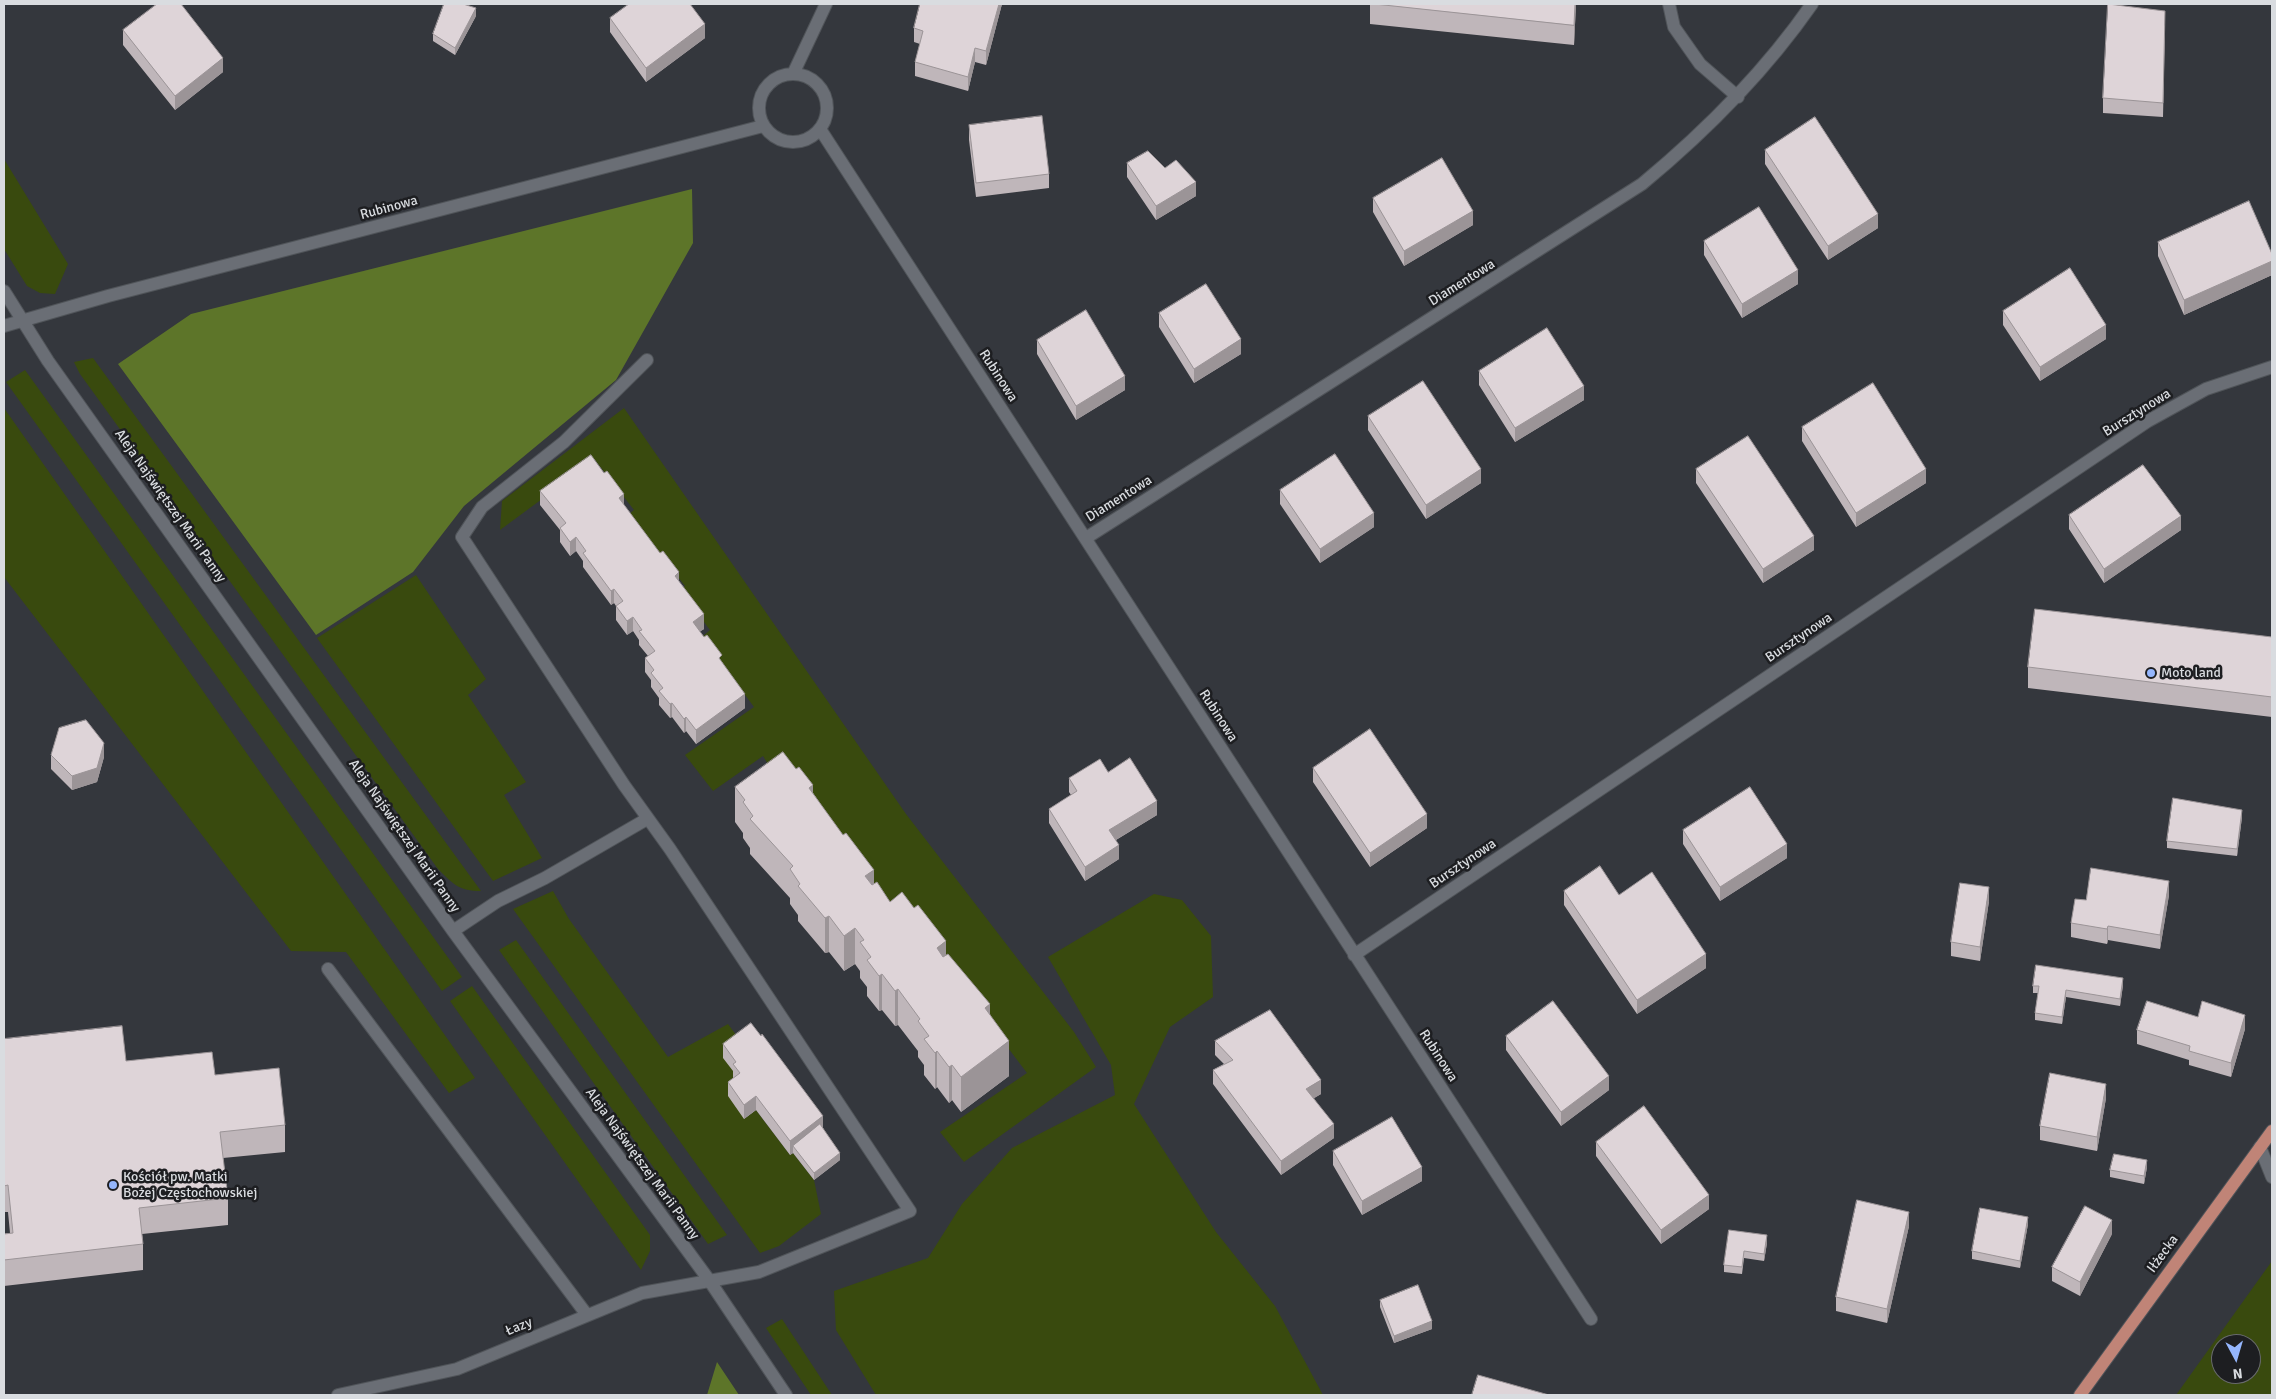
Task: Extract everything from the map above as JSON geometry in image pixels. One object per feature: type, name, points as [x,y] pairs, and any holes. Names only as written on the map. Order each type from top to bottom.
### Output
[{"type":"main road","name":"Iłżecka","points":[[2080,1395],[2272,1131]]},
{"type":"street","points":[[793,74],[826,4]]},
{"type":"street","points":[[1669,4],[1674,27],[1700,64],[1738,97]]},
{"type":"street","name":"Diamentowa","points":[[1086,538],[1612,205],[1642,184],[1686,148],[1738,97],[1785,43],[1812,4]]},
{"type":"street","points":[[793,74],[813,81],[821,89],[827,109],[820,129],[812,137],[802,141],[791,142],[780,140],[770,134],[763,126],[758,106],[763,91],[774,80],[793,74]]},
{"type":"street","name":"Rubinowa","points":[[4,326],[763,126]]},
{"type":"street","name":"Rubinowa","points":[[820,129],[1591,1319]]},
{"type":"street","name":"Aleja Najświętszej Marii Panny","points":[[4,291],[48,361],[453,931],[708,1280],[786,1395]]},
{"type":"street","points":[[453,931],[498,901],[545,878],[647,819],[462,537],[482,507],[564,442],[647,360]]},
{"type":"street","name":"Bursztynowa","points":[[1354,955],[2148,421],[2206,389],[2272,368]]},
{"type":"street","name":"Łazy","points":[[338,1395],[457,1369],[642,1293],[759,1272],[910,1211],[675,857],[647,819]]},
{"type":"street","points":[[328,970],[588,1315]]},
{"type":"street","points":[[2260,1147],[2272,1177]]},
{"type":"green space","points":[[4,159],[68,264],[55,294],[40,293],[27,286],[4,249]]},
{"type":"green space","points":[[692,189],[693,243],[616,380],[464,506],[413,572],[316,635],[118,364],[191,314]]},
{"type":"green space","points":[[93,358],[481,891],[467,890],[457,886],[438,869],[80,374],[74,362]]},
{"type":"green space","points":[[25,370],[462,977],[442,991],[6,382]]},
{"type":"green space","points":[[4,408],[475,1078],[449,1093],[346,952],[291,951],[4,577]]},
{"type":"green space","points":[[624,408],[906,814],[1074,1032],[1096,1067],[964,1162],[940,1132],[1027,1073],[909,917],[895,925],[780,784],[763,756],[713,791],[685,755],[754,707],[702,637],[710,630],[680,590],[685,586],[629,514],[634,510],[595,460],[500,530],[502,501]]},
{"type":"green space","points":[[416,575],[486,679],[468,695],[526,782],[504,795],[542,858],[493,881],[317,638]]},
{"type":"green space","points":[[553,891],[569,919],[668,1057],[728,1024],[742,1043],[736,1076],[744,1119],[756,1110],[790,1155],[793,1153],[814,1180],[821,1214],[779,1246],[760,1253],[513,909]]},
{"type":"green space","points":[[1154,894],[1182,900],[1211,936],[1213,997],[1170,1027],[1134,1104],[1216,1232],[1275,1306],[1323,1395],[876,1395],[836,1330],[834,1291],[928,1258],[962,1204],[1012,1148],[1115,1095],[1111,1065],[1048,957]]},
{"type":"green space","points":[[516,940],[727,1235],[708,1244],[499,950]]},
{"type":"green space","points":[[472,986],[650,1235],[650,1251],[641,1270],[450,1001]]},
{"type":"green space","points":[[2272,1261],[2272,1395],[2176,1395],[2211,1346],[2211,1384],[2261,1384],[2261,1334],[2220,1334]]},
{"type":"green space","points":[[782,1319],[832,1395],[811,1395],[766,1328]]},
{"type":"green space","points":[[717,1362],[739,1395],[707,1395]]},
{"type":"building","points":[[157,4],[181,4],[223,58],[175,96],[123,30]]},
{"type":"building","points":[[444,4],[463,4],[476,8],[455,48],[433,34]]},
{"type":"building","points":[[629,4],[690,4],[705,24],[646,68],[610,18]]},
{"type":"building","points":[[920,4],[999,4],[986,51],[975,48],[968,77],[915,62],[923,31],[914,28]]},
{"type":"building","points":[[1375,4],[1575,4],[1574,25]]},
{"type":"building","points":[[2108,4],[2165,11],[2163,103],[2103,98]]},
{"type":"building","points":[[1042,116],[1049,174],[976,183],[969,125]]},
{"type":"building","points":[[1815,117],[1878,214],[1828,246],[1765,150]]},
{"type":"building","points":[[1148,151],[1165,168],[1176,160],[1196,182],[1156,206],[1127,163]]},
{"type":"building","points":[[1442,158],[1473,211],[1404,251],[1373,198]]},
{"type":"building","points":[[2249,201],[2272,254],[2272,261],[2184,300],[2158,242]]},
{"type":"building","points":[[1759,207],[1798,270],[1742,304],[1704,241]]},
{"type":"building","points":[[2070,268],[2106,325],[2040,367],[2003,311]]},
{"type":"building","points":[[1206,284],[1241,339],[1194,369],[1159,313]]},
{"type":"building","points":[[1086,310],[1125,376],[1076,406],[1037,340]]},
{"type":"building","points":[[1547,328],[1584,386],[1515,428],[1479,371]]},
{"type":"building","points":[[1423,381],[1481,469],[1426,505],[1368,416]]},
{"type":"building","points":[[1873,383],[1926,469],[1856,513],[1802,427]]},
{"type":"building","points":[[1748,436],[1814,536],[1763,569],[1696,469]]},
{"type":"building","points":[[1335,454],[1374,513],[1320,549],[1280,490]]},
{"type":"building","points":[[591,455],[604,473],[607,471],[624,494],[619,498],[660,553],[663,551],[679,572],[675,576],[704,614],[693,622],[704,637],[707,635],[722,655],[719,658],[745,694],[696,730],[686,717],[684,719],[672,703],[670,704],[659,691],[663,688],[651,673],[654,670],[645,658],[655,651],[639,631],[642,630],[633,617],[627,621],[616,606],[623,601],[614,589],[611,591],[583,553],[586,551],[576,537],[570,542],[560,528],[566,523],[540,491]]},
{"type":"building","points":[[2143,465],[2181,516],[2104,569],[2069,515]]},
{"type":"building","name":"Moto land","points":[[2035,609],[2272,637],[2272,697],[2028,667]]},
{"type":"building","points":[[86,720],[104,743],[97,768],[72,776],[51,755],[59,728]]},
{"type":"building","points":[[1370,729],[1427,814],[1370,853],[1313,768]]},
{"type":"building","points":[[783,752],[796,769],[799,767],[813,785],[809,788],[843,835],[846,833],[874,870],[865,876],[872,885],[877,882],[890,902],[902,892],[914,908],[918,905],[946,941],[937,948],[943,957],[948,954],[990,1004],[985,1008],[1009,1041],[961,1077],[952,1065],[949,1067],[937,1051],[935,1053],[924,1039],[929,1036],[918,1021],[920,1019],[898,989],[895,991],[882,974],[879,976],[867,960],[871,957],[860,942],[864,940],[855,928],[844,936],[829,916],[825,918],[798,886],[800,884],[790,869],[793,866],[750,819],[753,816],[743,802],[745,800],[735,787]]},
{"type":"building","points":[[1130,758],[1157,801],[1109,830],[1119,845],[1085,867],[1049,809],[1077,791],[1069,778],[1100,759],[1108,772]]},
{"type":"building","points":[[1750,787],[1787,844],[1720,887],[1683,830]]},
{"type":"building","points":[[2173,798],[2242,810],[2237,849],[2167,841]]},
{"type":"building","points":[[1600,866],[1619,895],[1652,872],[1706,954],[1637,1000],[1564,891]]},
{"type":"building","points":[[2091,868],[2169,881],[2160,935],[2108,926],[2107,929],[2071,923],[2075,899],[2086,900]]},
{"type":"building","points":[[1960,883],[1989,887],[1980,947],[1951,942]]},
{"type":"building","points":[[2036,965],[2123,978],[2120,999],[2066,990],[2062,1017],[2035,1013],[2039,986],[2033,986]]},
{"type":"building","points":[[1553,1001],[1609,1076],[1561,1112],[1506,1036]]},
{"type":"building","points":[[2147,1001],[2198,1017],[2202,1001],[2245,1015],[2231,1063],[2189,1051],[2190,1046],[2137,1030]]},
{"type":"building","points":[[1270,1010],[1321,1080],[1306,1089],[1334,1124],[1281,1161],[1213,1070],[1233,1060],[1215,1041]]},
{"type":"building","points":[[751,1023],[761,1036],[762,1034],[823,1116],[790,1141],[756,1096],[744,1105],[728,1082],[740,1073],[733,1064],[736,1062],[723,1044]]},
{"type":"building","name":"Kościół pw. Matki Bożej Częstochowskiej","points":[[122,1026],[126,1061],[212,1052],[215,1075],[279,1068],[285,1125],[220,1132],[228,1198],[139,1208],[143,1244],[4,1260],[4,1234],[13,1233],[8,1185],[4,1186],[4,1039]]},
{"type":"building","points":[[2050,1073],[2106,1084],[2097,1137],[2040,1126]]},
{"type":"building","points":[[1644,1106],[1709,1195],[1661,1230],[1596,1142]]},
{"type":"building","points":[[1392,1117],[1422,1167],[1362,1201],[1333,1151]]},
{"type":"building","points":[[820,1124],[840,1153],[814,1173],[793,1146]]},
{"type":"building","points":[[2114,1154],[2147,1160],[2144,1176],[2110,1170]]},
{"type":"building","points":[[1857,1200],[1909,1212],[1887,1309],[1836,1297]]},
{"type":"building","points":[[2085,1206],[2112,1220],[2080,1282],[2052,1267]]},
{"type":"building","points":[[1980,1208],[2028,1217],[2020,1261],[1972,1251]]},
{"type":"building","points":[[1729,1230],[1767,1235],[1764,1254],[1744,1251],[1742,1267],[1724,1265]]},
{"type":"building","points":[[1418,1285],[1432,1321],[1394,1336],[1380,1300]]},
{"type":"building","points":[[1478,1375],[1549,1395],[1472,1395]]},
{"type":"place","name":"Moto land","points":[[2151,673]]},
{"type":"place","name":"Kościół pw. Matki Bożej Częstochowskiej","points":[[113,1185]]}]
